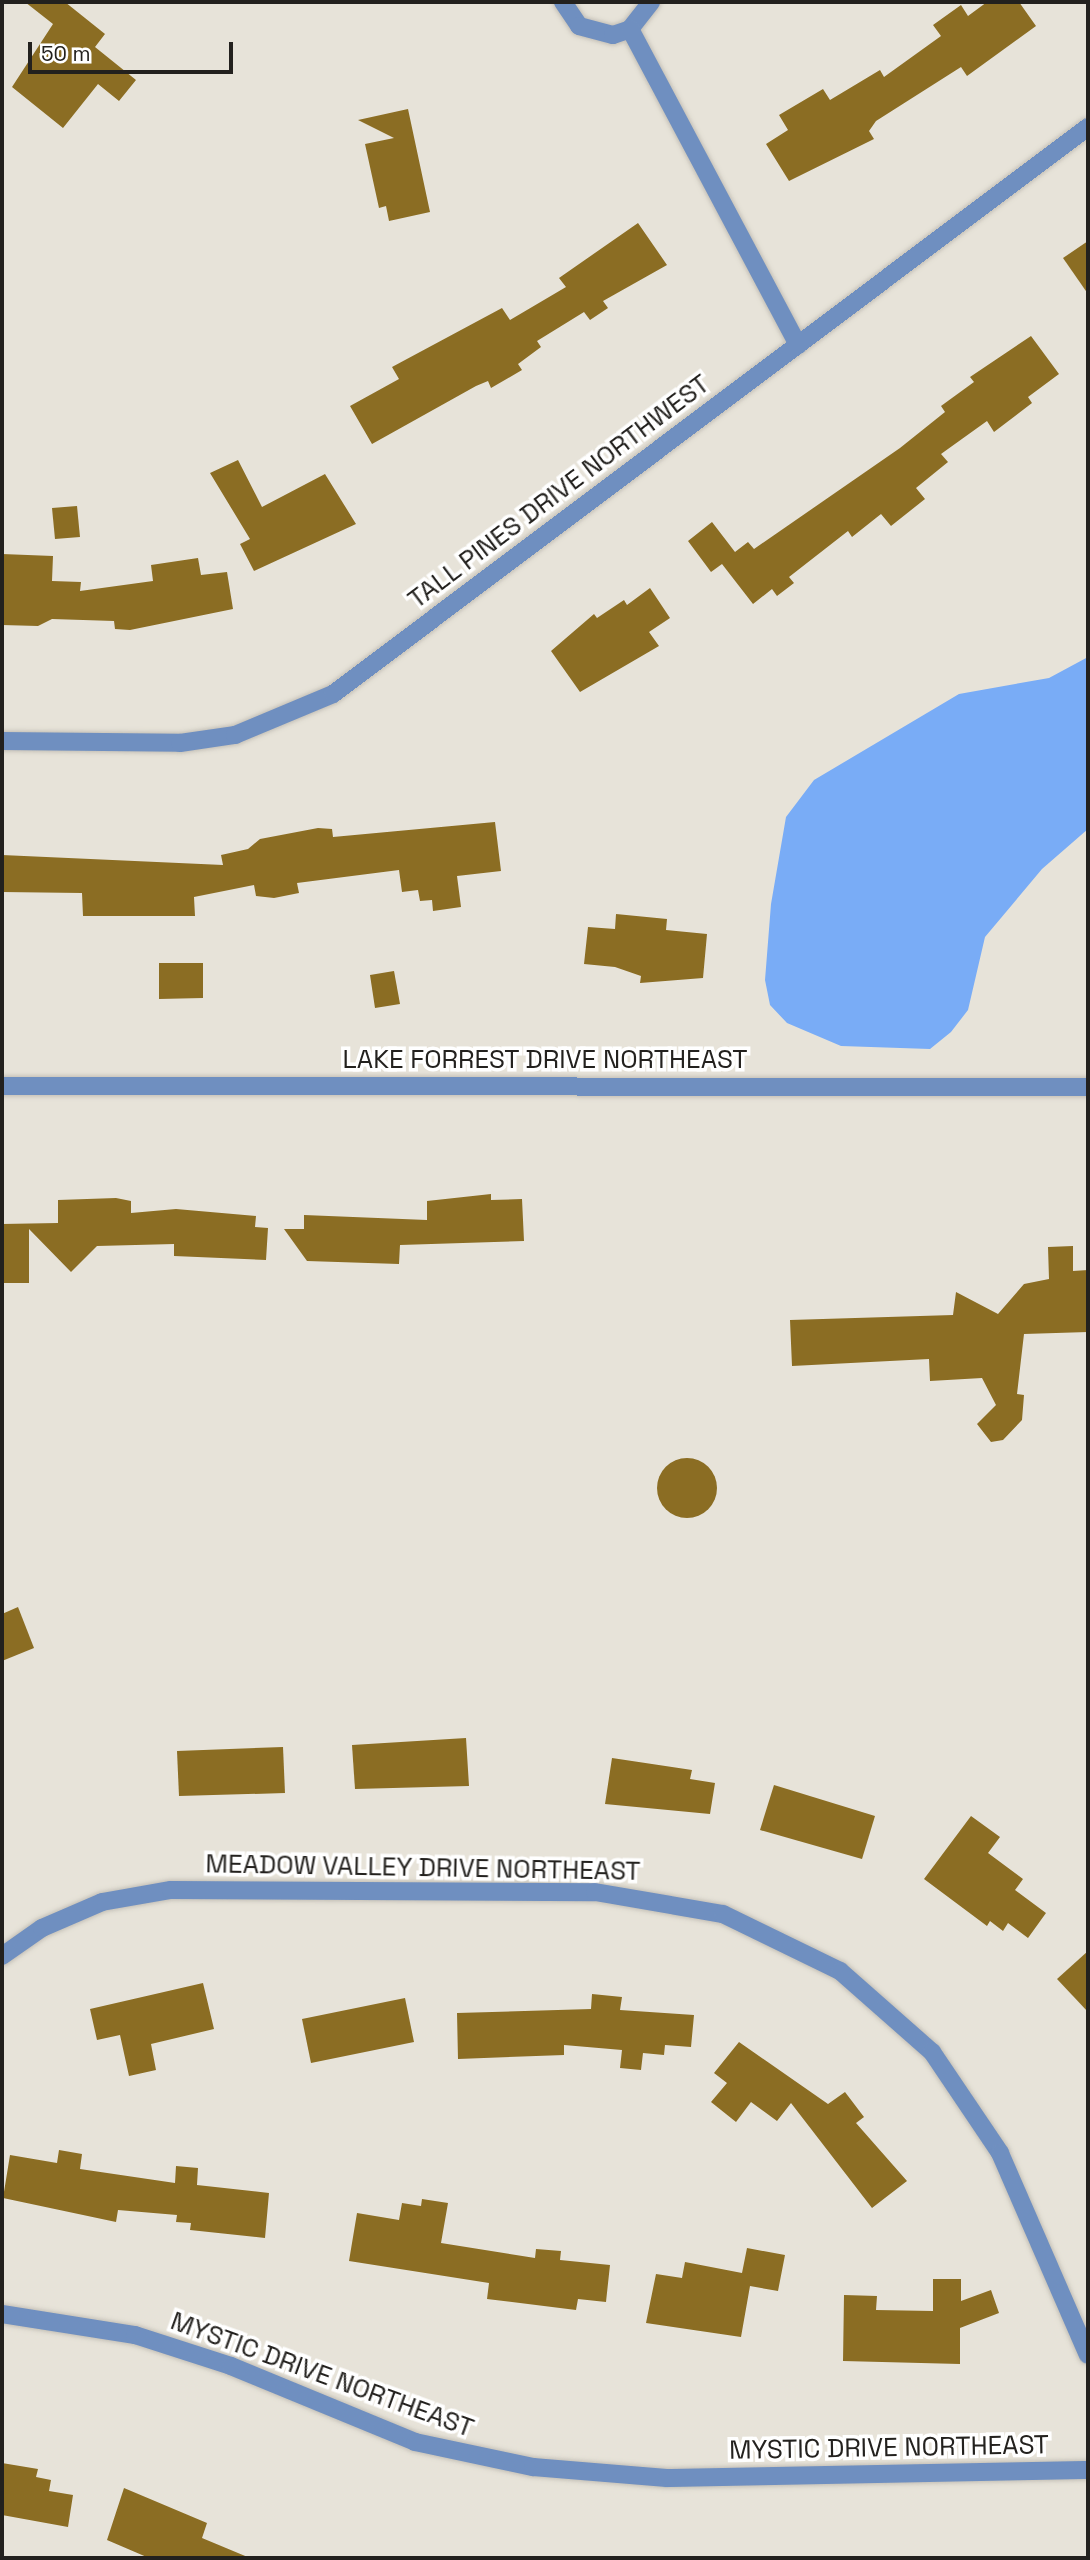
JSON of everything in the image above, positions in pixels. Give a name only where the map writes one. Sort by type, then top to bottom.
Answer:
[{"type":"street","points":[[563,2],[579,26],[599,35],[631,29],[650,2]]},
{"type":"street","points":[[631,29],[798,345]]},
{"type":"street","name":"TALL PINES DRIVE NORTHWEST","points":[[2,741],[180,743],[235,735],[293,716],[334,694],[1088,127]]},
{"type":"street","name":"LAKE FORREST DRIVE NORTHEAST","points":[[2,1086],[1088,1087]]},
{"type":"street","name":"MEADOW VALLEY DRIVE NORTHEAST","points":[[2,1956],[42,1928],[103,1902],[171,1890],[595,1892],[723,1914],[840,1971],[932,2052],[1000,2153],[1088,2356]]},
{"type":"street","name":"MYSTIC DRIVE NORTHEAST","points":[[2,2314],[135,2336],[231,2366],[415,2442],[533,2467],[667,2478],[1088,2470]]},
{"type":"water","points":[[1088,657],[1088,829],[1042,869],[985,937],[968,1010],[951,1032],[930,1049],[841,1046],[787,1023],[770,1005],[765,980],[771,904],[786,817],[814,780],[959,694],[1049,678]]},
{"type":"building","points":[[25,2],[65,2],[105,34],[95,47],[136,80],[119,101],[98,84],[63,128],[12,87],[53,24]]},
{"type":"building","points":[[987,2],[1019,2],[1036,26],[967,76],[961,67],[876,121],[869,131],[874,139],[789,181],[766,144],[788,130],[779,115],[823,89],[830,100],[880,70],[884,77],[941,36],[933,25],[961,5],[968,16]]},
{"type":"building","points":[[408,109],[430,212],[389,221],[386,206],[379,208],[365,144],[394,138],[358,120]]},
{"type":"building","points":[[638,223],[667,265],[603,301],[608,308],[590,320],[584,312],[537,341],[541,347],[518,364],[522,370],[491,388],[488,381],[476,386],[372,444],[350,406],[399,379],[392,367],[502,308],[510,320],[566,287],[559,278]]},
{"type":"building","points":[[1088,241],[1088,294],[1063,258]]},
{"type":"building","points":[[1031,336],[1059,374],[1028,397],[1032,403],[994,432],[987,421],[941,454],[948,462],[916,488],[925,499],[891,526],[881,514],[852,537],[848,531],[789,577],[794,583],[777,596],[772,589],[753,604],[722,564],[711,572],[688,541],[712,522],[735,552],[748,542],[754,549],[900,448],[945,412],[941,406],[974,382],[970,377]]},
{"type":"building","points":[[238,460],[262,507],[325,474],[356,524],[254,571],[240,544],[250,539],[210,473]]},
{"type":"building","points":[[77,506],[80,537],[55,539],[52,508]]},
{"type":"building","points":[[2,554],[53,556],[52,581],[81,582],[80,591],[153,581],[151,565],[198,558],[201,575],[227,572],[233,609],[130,630],[115,629],[114,621],[52,619],[38,626],[2,625]]},
{"type":"building","points":[[650,588],[670,618],[649,632],[659,646],[580,692],[551,651],[594,614],[597,618],[624,600],[627,605]]},
{"type":"building","points":[[495,822],[501,871],[457,876],[461,907],[433,911],[432,900],[420,901],[418,890],[402,892],[399,870],[297,883],[299,893],[274,898],[256,896],[254,885],[194,897],[195,916],[83,916],[82,893],[2,892],[2,855],[223,865],[221,855],[248,849],[260,839],[318,828],[332,829],[333,837]]},
{"type":"building","points":[[616,914],[667,919],[666,930],[707,934],[703,978],[640,983],[641,976],[615,967],[584,964],[588,927],[615,929]]},
{"type":"building","points":[[159,963],[203,963],[203,998],[159,999]]},
{"type":"building","points":[[394,971],[400,1004],[375,1008],[370,975]]},
{"type":"building","points":[[491,1194],[491,1200],[522,1199],[524,1241],[400,1245],[399,1264],[307,1261],[284,1229],[304,1229],[304,1215],[427,1220],[427,1201]]},
{"type":"building","points":[[116,1198],[131,1201],[131,1213],[176,1209],[256,1216],[255,1227],[268,1228],[266,1260],[174,1256],[174,1244],[97,1246],[71,1272],[29,1229],[29,1283],[2,1283],[2,1224],[58,1223],[58,1200]]},
{"type":"building","points":[[1073,1246],[1073,1271],[1088,1270],[1088,1332],[1024,1334],[1017,1394],[1024,1395],[1022,1420],[1003,1440],[991,1442],[977,1424],[996,1405],[982,1378],[930,1381],[929,1359],[792,1366],[790,1320],[953,1315],[956,1292],[998,1314],[1024,1284],[1049,1279],[1048,1247]]},
{"type":"building","points":[[687,1458],[708,1467],[717,1488],[708,1509],[687,1518],[666,1509],[657,1488],[666,1467]]},
{"type":"building","points":[[18,1607],[34,1648],[2,1661],[2,1614]]},
{"type":"building","points":[[466,1738],[469,1786],[355,1789],[352,1745]]},
{"type":"building","points":[[283,1747],[285,1793],[179,1796],[177,1751]]},
{"type":"building","points":[[612,1758],[692,1770],[690,1779],[715,1783],[710,1814],[605,1804]]},
{"type":"building","points":[[774,1785],[875,1816],[862,1859],[760,1830]]},
{"type":"building","points":[[971,1816],[1000,1837],[988,1853],[1023,1879],[1015,1890],[1046,1913],[1028,1938],[1008,1923],[1003,1931],[990,1921],[987,1926],[924,1879]]},
{"type":"building","points":[[1088,1951],[1088,2012],[1057,1979]]},
{"type":"building","points":[[203,1983],[214,2029],[151,2044],[156,2070],[129,2076],[120,2035],[97,2040],[90,2009]]},
{"type":"building","points":[[592,1994],[622,1997],[620,2010],[694,2015],[691,2047],[665,2045],[664,2055],[643,2053],[641,2070],[620,2068],[622,2050],[564,2045],[564,2055],[458,2059],[457,2013],[591,2009]]},
{"type":"building","points":[[405,1998],[414,2042],[311,2063],[302,2019]]},
{"type":"building","points":[[739,2042],[828,2104],[845,2092],[864,2117],[856,2123],[907,2181],[872,2208],[791,2103],[777,2121],[751,2102],[736,2122],[711,2102],[727,2083],[714,2073]]},
{"type":"building","points":[[59,2150],[82,2154],[80,2169],[175,2183],[176,2166],[198,2168],[197,2185],[269,2193],[265,2238],[190,2230],[191,2223],[176,2222],[177,2215],[118,2210],[116,2222],[3,2198],[10,2155],[57,2163]]},
{"type":"building","points":[[422,2199],[448,2203],[441,2243],[535,2258],[536,2249],[561,2251],[560,2260],[610,2265],[606,2302],[578,2299],[576,2310],[487,2299],[489,2283],[349,2261],[357,2213],[399,2220],[402,2203],[421,2206]]},
{"type":"building","points":[[747,2248],[785,2255],[778,2291],[750,2286],[741,2337],[646,2323],[656,2274],[682,2278],[685,2262],[742,2273]]},
{"type":"building","points":[[933,2279],[961,2279],[961,2301],[991,2290],[999,2313],[960,2328],[960,2364],[843,2361],[844,2295],[877,2296],[876,2310],[933,2311]]},
{"type":"building","points":[[2,2463],[38,2469],[36,2477],[51,2480],[49,2491],[73,2495],[68,2527],[2,2515]]},
{"type":"building","points":[[124,2488],[207,2523],[202,2538],[250,2558],[149,2558],[107,2540]]}]
